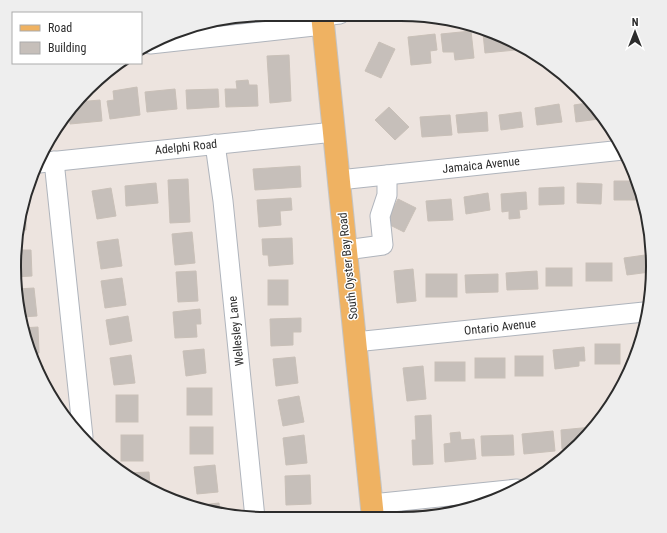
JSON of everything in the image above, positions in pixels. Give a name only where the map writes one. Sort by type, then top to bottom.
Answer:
[{"type":"main road","name":"South Oyster Bay Road","points":[[327,21],[334,132],[373,511]]},
{"type":"street","points":[[171,41],[301,21]]},
{"type":"street","name":"Adelphi Road","points":[[46,162],[334,132]]},
{"type":"street","name":"Wellesley Lane","points":[[215,144],[223,201],[254,511]]},
{"type":"street","name":"Jamaica Avenue","points":[[339,180],[617,151]]},
{"type":"street","points":[[46,162],[82,428]]},
{"type":"street","points":[[346,250],[383,245],[380,216],[387,195],[387,175]]},
{"type":"street","name":"Ontario Avenue","points":[[355,342],[641,312]]},
{"type":"street","points":[[373,511],[496,492]]},
{"type":"building","points":[[262,21],[262,23],[205,29],[234,23]]},
{"type":"building","points":[[471,31],[474,58],[455,60],[454,52],[443,52],[441,34]]},
{"type":"building","points":[[435,34],[437,50],[430,51],[431,63],[411,65],[408,37]]},
{"type":"building","points":[[483,36],[516,50],[485,53]]},
{"type":"building","points":[[379,42],[395,49],[381,78],[365,71]]},
{"type":"building","points":[[289,55],[291,101],[270,103],[267,56]]},
{"type":"building","points":[[248,80],[249,85],[257,85],[258,106],[226,107],[225,89],[237,89],[236,81]]},
{"type":"building","points":[[137,87],[140,115],[110,119],[107,101],[114,100],[113,91]]},
{"type":"building","points":[[175,89],[177,109],[147,112],[145,92]]},
{"type":"building","points":[[218,89],[219,107],[187,109],[186,90]]},
{"type":"building","points":[[100,100],[102,121],[70,124],[70,120],[85,101]]},
{"type":"building","points":[[559,104],[562,122],[537,125],[535,108]]},
{"type":"building","points":[[584,104],[597,119],[576,122],[574,105]]},
{"type":"building","points":[[389,107],[409,127],[395,140],[375,120]]},
{"type":"building","points":[[487,112],[488,131],[458,133],[456,115]]},
{"type":"building","points":[[521,112],[523,127],[501,130],[499,115]]},
{"type":"building","points":[[450,115],[452,135],[422,137],[420,117]]},
{"type":"building","points":[[300,166],[301,187],[255,190],[253,169]]},
{"type":"building","points":[[188,179],[190,222],[170,223],[168,180]]},
{"type":"building","points":[[614,181],[630,181],[637,200],[614,200]]},
{"type":"building","points":[[156,183],[158,203],[126,206],[125,186]]},
{"type":"building","points":[[577,183],[602,184],[601,204],[577,203]]},
{"type":"building","points":[[564,187],[564,204],[539,205],[539,188]]},
{"type":"building","points":[[111,188],[116,216],[97,219],[92,191]]},
{"type":"building","points":[[526,192],[527,209],[519,210],[520,218],[509,219],[509,211],[502,212],[501,194]]},
{"type":"building","points":[[488,193],[490,210],[466,214],[464,197]]},
{"type":"building","points":[[291,198],[292,210],[280,211],[281,225],[259,227],[257,200]]},
{"type":"building","points":[[398,199],[416,208],[404,232],[386,223]]},
{"type":"building","points":[[451,199],[453,220],[428,221],[426,201]]},
{"type":"building","points":[[26,219],[26,230],[24,230]]},
{"type":"building","points":[[192,232],[195,263],[175,265],[172,234]]},
{"type":"building","points":[[292,238],[293,264],[269,266],[268,255],[263,255],[262,239]]},
{"type":"building","points":[[118,239],[122,266],[101,269],[97,242]]},
{"type":"building","points":[[22,250],[31,250],[32,276],[22,277]]},
{"type":"building","points":[[645,255],[646,273],[627,275],[624,258]]},
{"type":"building","points":[[586,263],[612,263],[612,281],[586,281]]},
{"type":"building","points":[[546,268],[572,268],[572,286],[546,286]]},
{"type":"building","points":[[413,269],[416,301],[397,303],[394,271]]},
{"type":"building","points":[[196,271],[198,301],[178,302],[176,272]]},
{"type":"building","points":[[537,271],[538,289],[507,290],[506,273]]},
{"type":"building","points":[[426,274],[457,274],[457,297],[426,297]]},
{"type":"building","points":[[498,274],[498,292],[466,293],[465,275]]},
{"type":"building","points":[[122,278],[126,305],[105,308],[101,281]]},
{"type":"building","points":[[268,280],[288,280],[288,305],[268,305]]},
{"type":"building","points":[[34,288],[37,316],[26,317],[22,289]]},
{"type":"building","points":[[200,309],[201,324],[196,324],[197,337],[175,338],[173,312]]},
{"type":"building","points":[[128,316],[132,341],[110,345],[106,320]]},
{"type":"building","points":[[301,318],[301,332],[293,332],[293,345],[271,346],[270,319]]},
{"type":"building","points":[[38,327],[39,353],[37,353],[29,328]]},
{"type":"building","points":[[595,344],[620,344],[620,364],[595,364]]},
{"type":"building","points":[[584,347],[585,361],[579,361],[579,366],[555,369],[553,350]]},
{"type":"building","points":[[204,349],[206,373],[186,376],[183,351]]},
{"type":"building","points":[[131,355],[135,383],[114,385],[110,358]]},
{"type":"building","points":[[515,356],[543,356],[543,376],[515,376]]},
{"type":"building","points":[[295,357],[298,383],[276,386],[273,359]]},
{"type":"building","points":[[475,358],[505,358],[505,378],[475,378]]},
{"type":"building","points":[[435,362],[465,362],[465,381],[435,381]]},
{"type":"building","points":[[423,366],[426,399],[407,401],[403,368]]},
{"type":"building","points":[[187,388],[212,388],[212,415],[187,415]]},
{"type":"building","points":[[116,395],[138,395],[138,422],[116,422]]},
{"type":"building","points":[[299,396],[304,422],[283,426],[278,400]]},
{"type":"building","points":[[431,415],[433,464],[413,465],[412,440],[416,440],[415,416]]},
{"type":"building","points":[[190,427],[213,427],[213,454],[190,454]]},
{"type":"building","points":[[585,428],[564,449],[562,449],[561,430]]},
{"type":"building","points":[[553,431],[555,451],[524,454],[522,434]]},
{"type":"building","points":[[460,432],[461,440],[474,439],[476,459],[445,462],[444,444],[451,443],[450,433]]},
{"type":"building","points":[[121,435],[143,435],[143,461],[121,461]]},
{"type":"building","points":[[304,435],[307,463],[286,465],[283,438]]},
{"type":"building","points":[[513,435],[514,455],[482,456],[481,436]]},
{"type":"building","points":[[215,465],[218,492],[197,494],[194,467]]},
{"type":"building","points":[[149,472],[150,482],[144,479],[133,473]]},
{"type":"building","points":[[310,475],[311,504],[286,505],[285,476]]},
{"type":"building","points":[[219,503],[219,507],[219,507],[206,504]]}]
